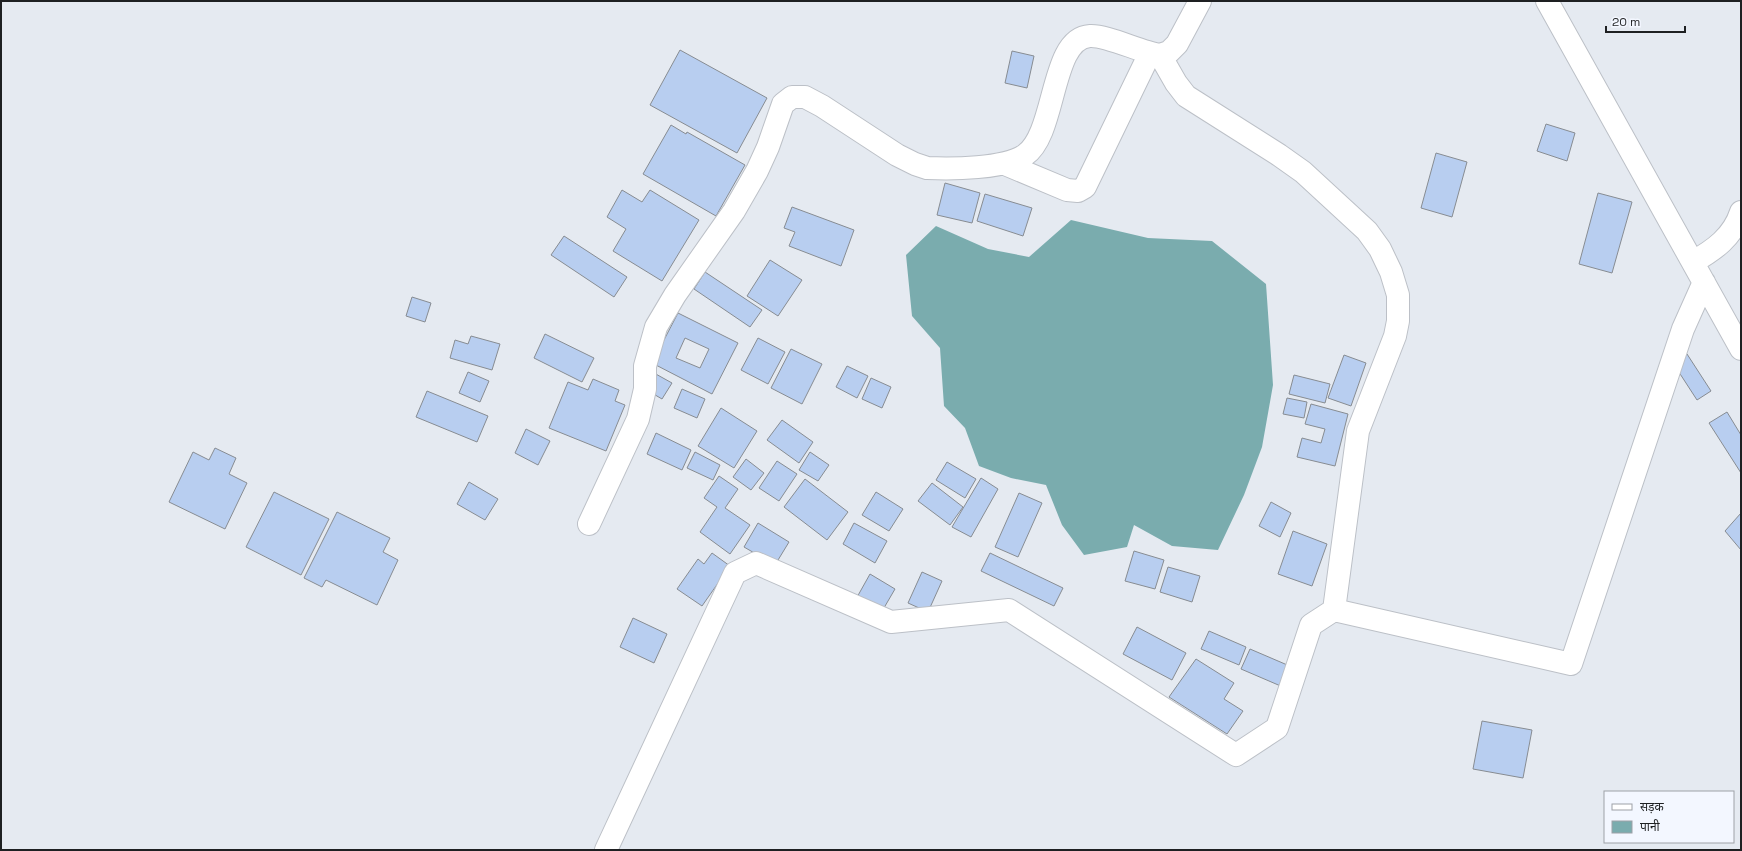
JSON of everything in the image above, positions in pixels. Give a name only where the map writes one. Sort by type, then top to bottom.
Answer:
[{"type":"street","points":[[589,524],[638,419],[645,388],[645,366],[656,327],[675,295],[734,211],[757,172],[768,148],[784,104],[792,97],[805,97],[822,106],[897,155],[927,168],[1005,164],[1024,156],[1035,146],[1044,128],[1060,68],[1068,50],[1078,39],[1090,36],[1104,38],[1155,54],[1169,52],[1177,44],[1200,1]]},
{"type":"street","points":[[1547,1],[1698,259],[1704,282],[1741,349]]},
{"type":"street","points":[[1005,164],[1067,190],[1078,191],[1085,187],[1155,54]]},
{"type":"street","points":[[1155,54],[1186,96],[1303,172],[1367,231],[1380,249],[1391,272],[1398,295],[1398,321],[1395,336],[1358,431],[1334,610]]},
{"type":"street","points":[[1698,259],[1725,240],[1733,230],[1741,212]]},
{"type":"street","points":[[606,850],[735,572],[756,563],[891,622],[1009,610],[1236,755],[1277,728],[1311,625],[1334,610],[1571,664],[1683,328],[1704,282]]},
{"type":"water","points":[[1071,220],[1148,238],[1212,241],[1266,284],[1273,385],[1262,447],[1244,495],[1218,550],[1172,546],[1134,525],[1127,547],[1084,555],[1062,525],[1046,485],[1011,478],[979,466],[965,428],[944,406],[940,348],[912,316],[906,255],[936,226],[988,249],[1029,257]]},
{"type":"building","points":[[680,50],[767,98],[737,153],[650,105]]},
{"type":"building","points":[[1012,51],[1034,56],[1027,88],[1005,83]]},
{"type":"building","points":[[1546,124],[1575,133],[1567,161],[1537,151]]},
{"type":"building","points":[[671,125],[686,134],[687,132],[745,165],[716,216],[643,174]]},
{"type":"building","points":[[1436,153],[1467,162],[1452,217],[1421,208]]},
{"type":"building","points":[[945,183],[980,193],[972,223],[937,215]]},
{"type":"building","points":[[622,190],[642,202],[650,190],[699,220],[662,281],[613,251],[626,229],[607,217]]},
{"type":"building","points":[[1598,193],[1632,202],[1612,273],[1579,264]]},
{"type":"building","points":[[985,194],[1032,208],[1023,236],[977,221]]},
{"type":"building","points":[[792,207],[854,230],[841,266],[789,246],[795,232],[784,228]]},
{"type":"building","points":[[564,236],[627,277],[614,297],[551,255]]},
{"type":"building","points":[[770,260],[802,280],[778,316],[747,296]]},
{"type":"building","points":[[705,272],[762,310],[750,327],[694,289]]},
{"type":"building","points":[[412,297],[431,303],[425,322],[406,316]]},
{"type":"building","points":[[678,313],[738,343],[712,394],[652,363]],"holes":[[[685,338],[709,349],[700,368],[676,358]]]},
{"type":"building","points":[[545,334],[594,358],[582,382],[534,358]]},
{"type":"building","points":[[471,336],[500,344],[492,370],[450,358],[455,340],[468,344]]},
{"type":"building","points":[[758,338],[785,352],[768,384],[741,370]]},
{"type":"building","points":[[791,349],[822,364],[802,404],[771,388]]},
{"type":"building","points":[[1687,354],[1711,391],[1697,400],[1673,363]]},
{"type":"building","points":[[1344,355],[1366,363],[1351,406],[1328,398]]},
{"type":"building","points":[[847,366],[868,376],[857,398],[836,387]]},
{"type":"building","points":[[468,372],[489,381],[480,402],[459,393]]},
{"type":"building","points":[[654,373],[672,383],[662,399],[645,389]]},
{"type":"building","points":[[1294,375],[1330,384],[1325,403],[1289,394]]},
{"type":"building","points":[[871,378],[891,387],[882,408],[862,399]]},
{"type":"building","points":[[593,379],[619,390],[615,401],[625,405],[606,451],[549,428],[568,382],[588,390]]},
{"type":"building","points":[[682,389],[705,399],[697,418],[674,408]]},
{"type":"building","points":[[427,391],[488,416],[477,442],[416,417]]},
{"type":"building","points":[[1287,398],[1307,402],[1304,418],[1283,414]]},
{"type":"building","points":[[1311,404],[1348,414],[1335,466],[1297,457],[1302,438],[1321,443],[1325,429],[1305,424]]},
{"type":"building","points":[[721,408],[757,431],[734,468],[698,446]]},
{"type":"building","points":[[1727,412],[1741,435],[1741,473],[1709,423]]},
{"type":"building","points":[[782,420],[813,442],[799,463],[767,440]]},
{"type":"building","points":[[526,429],[550,441],[538,465],[515,453]]},
{"type":"building","points":[[656,433],[691,450],[682,470],[647,454]]},
{"type":"building","points":[[215,448],[236,458],[229,474],[247,483],[225,529],[169,502],[193,452],[209,460]]},
{"type":"building","points":[[695,452],[720,465],[713,480],[687,468]]},
{"type":"building","points":[[810,452],[829,465],[818,481],[799,470]]},
{"type":"building","points":[[746,459],[764,473],[751,490],[733,477]]},
{"type":"building","points":[[777,461],[797,474],[779,501],[759,488]]},
{"type":"building","points":[[947,462],[976,479],[965,498],[936,480]]},
{"type":"building","points":[[719,476],[738,489],[725,508],[750,525],[730,554],[700,532],[717,507],[704,498]]},
{"type":"building","points":[[981,478],[998,489],[971,537],[952,527]]},
{"type":"building","points":[[805,479],[848,512],[827,540],[784,507]]},
{"type":"building","points":[[469,482],[498,499],[485,520],[457,504]]},
{"type":"building","points":[[932,483],[963,507],[950,525],[918,501]]},
{"type":"building","points":[[274,492],[329,519],[301,575],[246,547]]},
{"type":"building","points":[[876,492],[903,509],[889,531],[862,515]]},
{"type":"building","points":[[1019,493],[1042,503],[1018,557],[995,547]]},
{"type":"building","points":[[1271,502],[1291,513],[1280,537],[1259,526]]},
{"type":"building","points":[[337,512],[390,538],[383,552],[398,560],[377,605],[326,580],[322,587],[304,578]]},
{"type":"building","points":[[1741,513],[1741,550],[1725,531]]},
{"type":"building","points":[[758,523],[789,542],[775,565],[744,547]]},
{"type":"building","points":[[854,523],[887,541],[875,563],[843,544]]},
{"type":"building","points":[[1293,531],[1327,544],[1312,586],[1278,574]]},
{"type":"building","points":[[1134,551],[1164,560],[1155,589],[1125,581]]},
{"type":"building","points":[[712,553],[730,566],[702,606],[677,589],[698,559],[704,564]]},
{"type":"building","points":[[990,553],[1063,588],[1054,606],[981,571]]},
{"type":"building","points":[[1168,567],[1200,576],[1192,602],[1160,592]]},
{"type":"building","points":[[922,572],[942,581],[928,612],[908,603]]},
{"type":"building","points":[[870,574],[895,589],[881,613],[856,599]]},
{"type":"building","points":[[633,618],[667,634],[654,663],[620,647]]},
{"type":"building","points":[[1137,627],[1186,653],[1172,680],[1123,654]]},
{"type":"building","points":[[1209,631],[1246,647],[1239,665],[1201,649]]},
{"type":"building","points":[[1250,649],[1292,667],[1283,687],[1241,669]]},
{"type":"building","points":[[1196,659],[1234,683],[1224,699],[1243,711],[1227,734],[1169,697]]},
{"type":"building","points":[[1482,721],[1532,730],[1523,778],[1473,769]]}]
